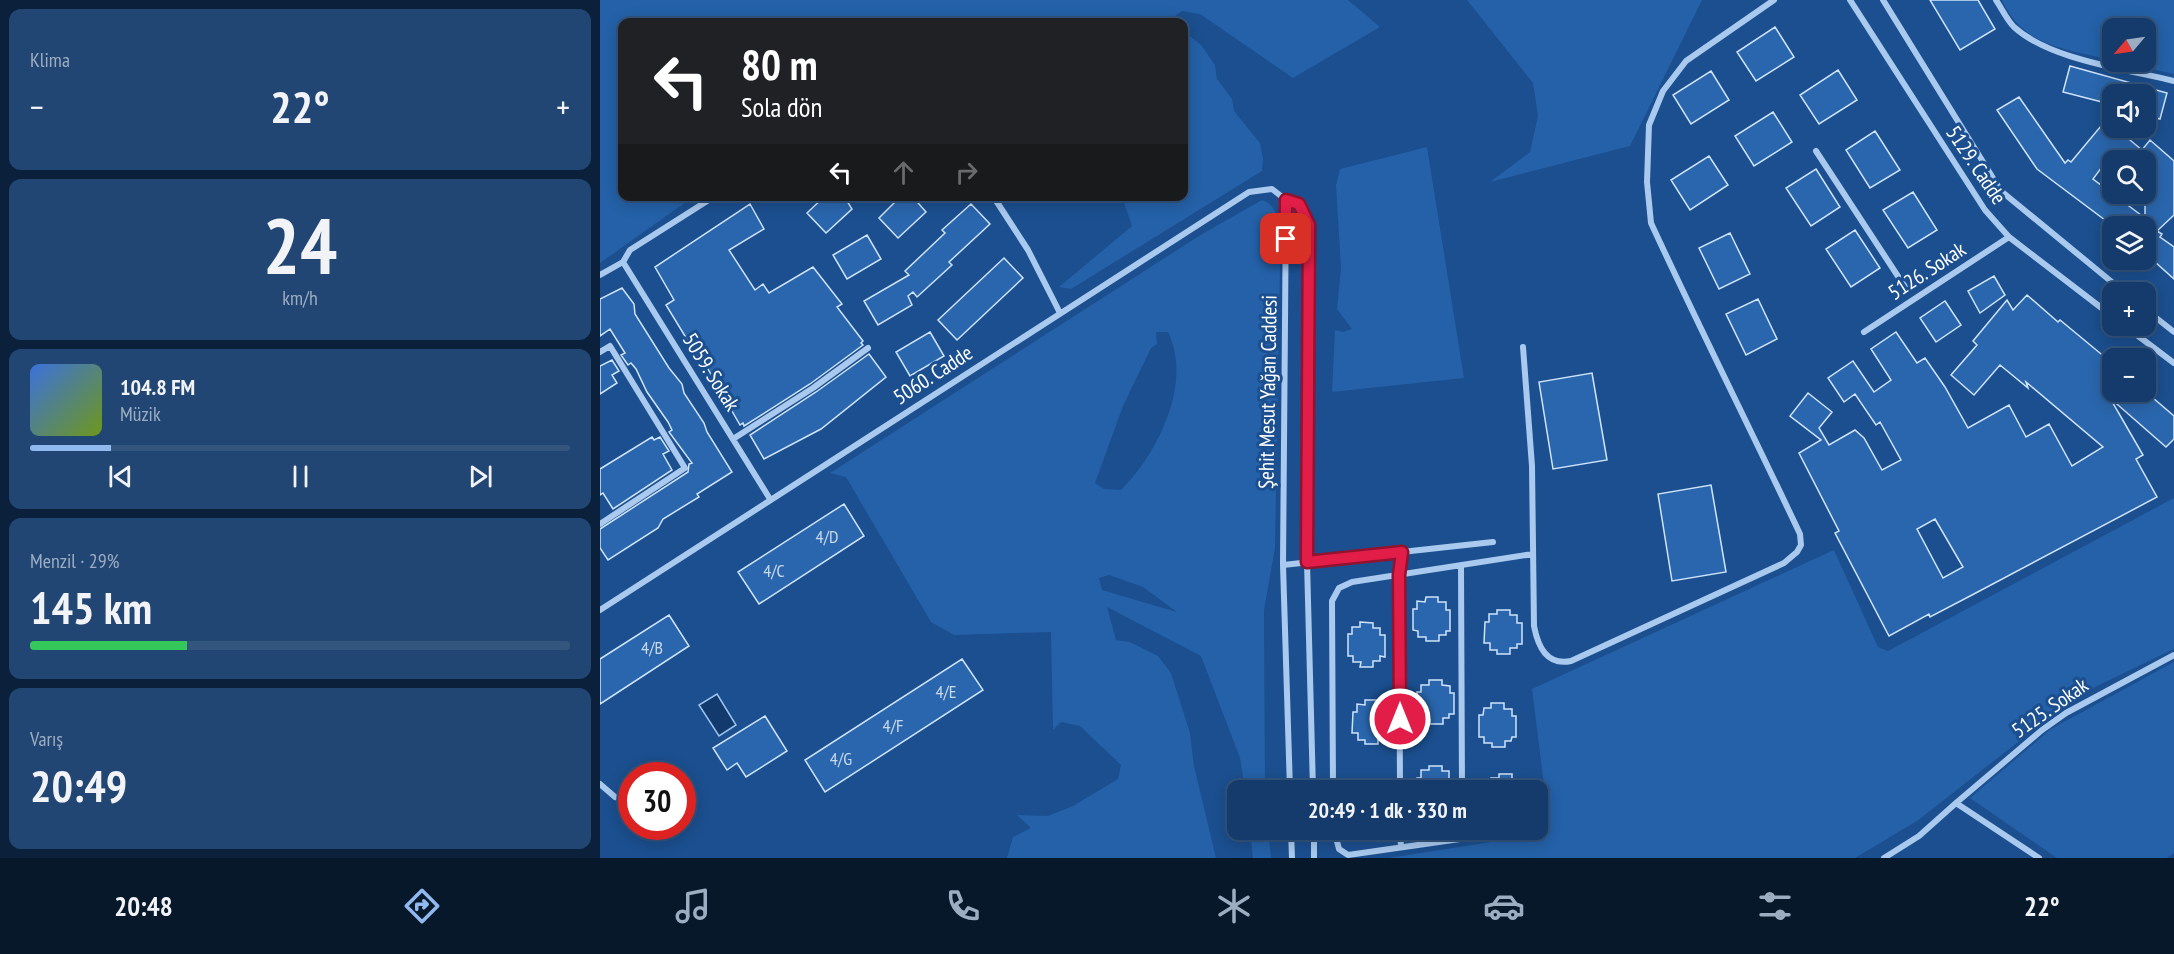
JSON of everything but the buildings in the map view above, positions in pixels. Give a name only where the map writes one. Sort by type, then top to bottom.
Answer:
[{"type":"street","points":[[1523,347],[1532,466],[1536,636],[1547,656],[1563,663],[1784,563],[1797,552],[1801,545],[1800,534],[1752,431],[1704,339],[1652,223],[1648,207],[1649,124],[1668,82],[1686,61],[1774,0]]},
{"type":"street","name":"5129. Cadde","points":[[1850,0],[1985,210],[2009,237],[2102,308]]},
{"type":"street","name":"5129. Cadde","points":[[1883,0],[2001,191],[2112,282]]},
{"type":"street","points":[[1996,0],[2012,25],[2035,43],[2084,59],[2174,81]]},
{"type":"street","points":[[1816,151],[1905,287]]},
{"type":"street","name":"5060. Cadde","points":[[600,610],[1249,192],[1272,189],[1286,200]]},
{"type":"street","name":"Şehit Mesut Yağan Caddesi","points":[[1290,780],[1283,565],[1286,200],[1299,204],[1309,225],[1307,562],[1313,780]]},
{"type":"street","points":[[600,275],[623,262],[630,250],[707,201]]},
{"type":"street","points":[[996,201],[1028,250],[1060,313]]},
{"type":"street","name":"5126. Sokak","points":[[1864,332],[2009,237]]},
{"type":"street","name":"5059. Sokak","points":[[623,262],[770,499]]},
{"type":"street","points":[[2156,318],[2174,332]]},
{"type":"street","points":[[2138,336],[2174,363]]},
{"type":"street","points":[[600,352],[610,346],[685,468],[600,524]]},
{"type":"street","points":[[733,438],[813,388],[868,348]]},
{"type":"street","points":[[1283,565],[1494,542]]},
{"type":"street","points":[[1400,780],[1399,575],[1402,552]]},
{"type":"street","points":[[1333,780],[1333,596],[1348,582],[1461,567],[1533,554]]},
{"type":"street","points":[[1461,567],[1462,780]]},
{"type":"street","name":"5125. Sokak","points":[[1884,858],[1919,836],[2042,730],[2066,713],[2174,655]]},
{"type":"street","points":[[600,784],[618,798]]},
{"type":"street","points":[[1956,803],[2039,858]]},
{"type":"street","points":[[1291,840],[1292,858]]},
{"type":"street","points":[[1314,840],[1314,858]]},
{"type":"street","points":[[1337,840],[1340,849],[1348,855],[1448,840]]},
{"type":"street","points":[[1401,840],[1401,847]]},
{"type":"shaded area","points":[[600,0],[1348,0],[1380,27],[1293,78],[1200,14],[1182,11],[1172,18],[618,18],[618,201],[687,201],[600,263]]},
{"type":"shaded area","points":[[1467,0],[1702,0],[1630,146],[1490,182],[1530,152],[1538,116],[1533,83]]},
{"type":"shaded area","points":[[2002,0],[2174,0],[2174,74],[2156,70],[2156,18],[2102,18],[2102,58],[2048,44],[2022,28],[2011,16]]},
{"type":"shaded area","points":[[1188,34],[1201,45],[1215,65],[1217,79],[1232,99],[1234,111],[1260,143],[1263,159],[1262,171],[1071,289],[1059,287],[1132,226],[1123,201],[1188,201],[1190,152],[1188,149]]},
{"type":"shaded area","points":[[1427,147],[1464,378],[1332,392],[1335,330],[1343,332],[1352,329],[1337,309],[1341,268],[1336,185],[1340,169]]},
{"type":"shaded area","points":[[1262,200],[1269,204],[1275,210],[1278,218],[1280,245],[1275,548],[1264,610],[1265,780],[1243,780],[1240,758],[1201,656],[1107,607],[1116,640],[1130,642],[1158,656],[1171,673],[1190,733],[1194,766],[1216,858],[1007,858],[1013,837],[1031,828],[1017,815],[1048,816],[1073,806],[1118,779],[1121,765],[1080,726],[1061,722],[1053,730],[1051,632],[954,635],[931,622],[846,477],[830,473],[1202,234]],"holes":[[[1156,332],[1168,332],[1175,352],[1176,373],[1174,395],[1168,416],[1159,437],[1135,475],[1121,490],[1104,489],[1095,483],[1123,406],[1151,348],[1157,344]],[[1109,575],[1143,587],[1177,612],[1102,590],[1099,578]]]},
{"type":"shaded area","points":[[2174,498],[2174,649],[2097,686],[2055,713],[1917,821],[1855,858],[1389,858],[1504,840],[1548,840],[1548,780],[1543,780],[1532,689],[1834,550],[1878,647],[1888,651]]},
{"type":"shaded area","points":[[2174,662],[2174,853],[2167,858],[2057,858],[1970,798],[2051,729]]},
{"type":"shaded area","points":[[717,694],[736,725],[719,736],[699,705]]},
{"type":"shaded area","points":[[1251,840],[1269,840],[1271,858],[1253,858]]},
{"type":"route","points":[[1286,239],[1286,200],[1299,204],[1309,225],[1307,562],[1402,552],[1399,575],[1400,719]]}]
